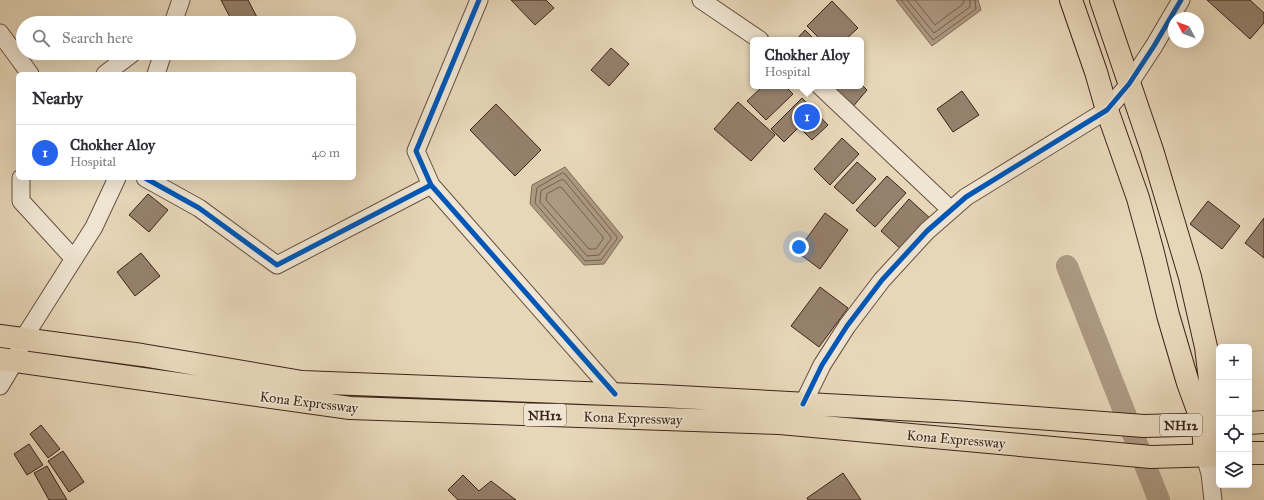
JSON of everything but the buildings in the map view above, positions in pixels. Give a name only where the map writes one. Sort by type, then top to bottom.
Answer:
[{"type":"main road","points":[[1071,0],[1138,198],[1168,315],[1188,383],[1212,424]]},
{"type":"main road","points":[[1101,0],[1152,150],[1190,277],[1206,346],[1214,458]]},
{"type":"main road","name":"Kona Expressway","points":[[0,336],[142,355],[302,382],[661,396],[948,412],[1144,426],[1212,424]]},
{"type":"main road","name":"Kona Expressway","points":[[8,360],[350,408],[780,423],[1151,457],[1214,458]]},
{"type":"main road","points":[[1252,423],[1264,422]]},
{"type":"main road","points":[[1252,453],[1264,453]]},
{"type":"street","points":[[175,16],[181,0]]},
{"type":"street","points":[[479,0],[416,151],[431,185],[615,394]]},
{"type":"street","points":[[701,0],[756,37]]},
{"type":"street","points":[[803,404],[822,365],[847,326],[882,280],[927,231],[966,197],[1107,110],[1130,84],[1181,0]]},
{"type":"street","points":[[0,34],[16,55]]},
{"type":"street","points":[[20,60],[28,72]]},
{"type":"street","points":[[108,72],[124,60]]},
{"type":"street","points":[[157,72],[161,60]]},
{"type":"street","points":[[823,89],[951,210]]},
{"type":"street","points":[[22,180],[21,201],[74,259]]},
{"type":"street","points":[[0,386],[8,360],[94,227],[116,180]]},
{"type":"street","points":[[149,180],[199,208],[277,265],[431,185]]},
{"type":"street","points":[[1213,500],[1214,458]]},
{"type":"water","points":[[896,0],[978,0],[981,10],[932,46]]},
{"type":"water","points":[[565,167],[623,237],[604,264],[584,265],[530,204],[532,185]]},
{"type":"waterway","points":[[1067,266],[1159,500]]},
{"type":"cycle path","points":[[479,0],[416,151],[431,185],[615,394]]},
{"type":"cycle path","points":[[803,404],[822,365],[847,326],[882,280],[927,231],[966,197],[1107,110],[1129,84],[1154,46],[1181,0]]},
{"type":"cycle path","points":[[149,180],[199,208],[277,265],[431,185]]},
{"type":"place","name":"Chokher Aloy","points":[[807,117]]}]
